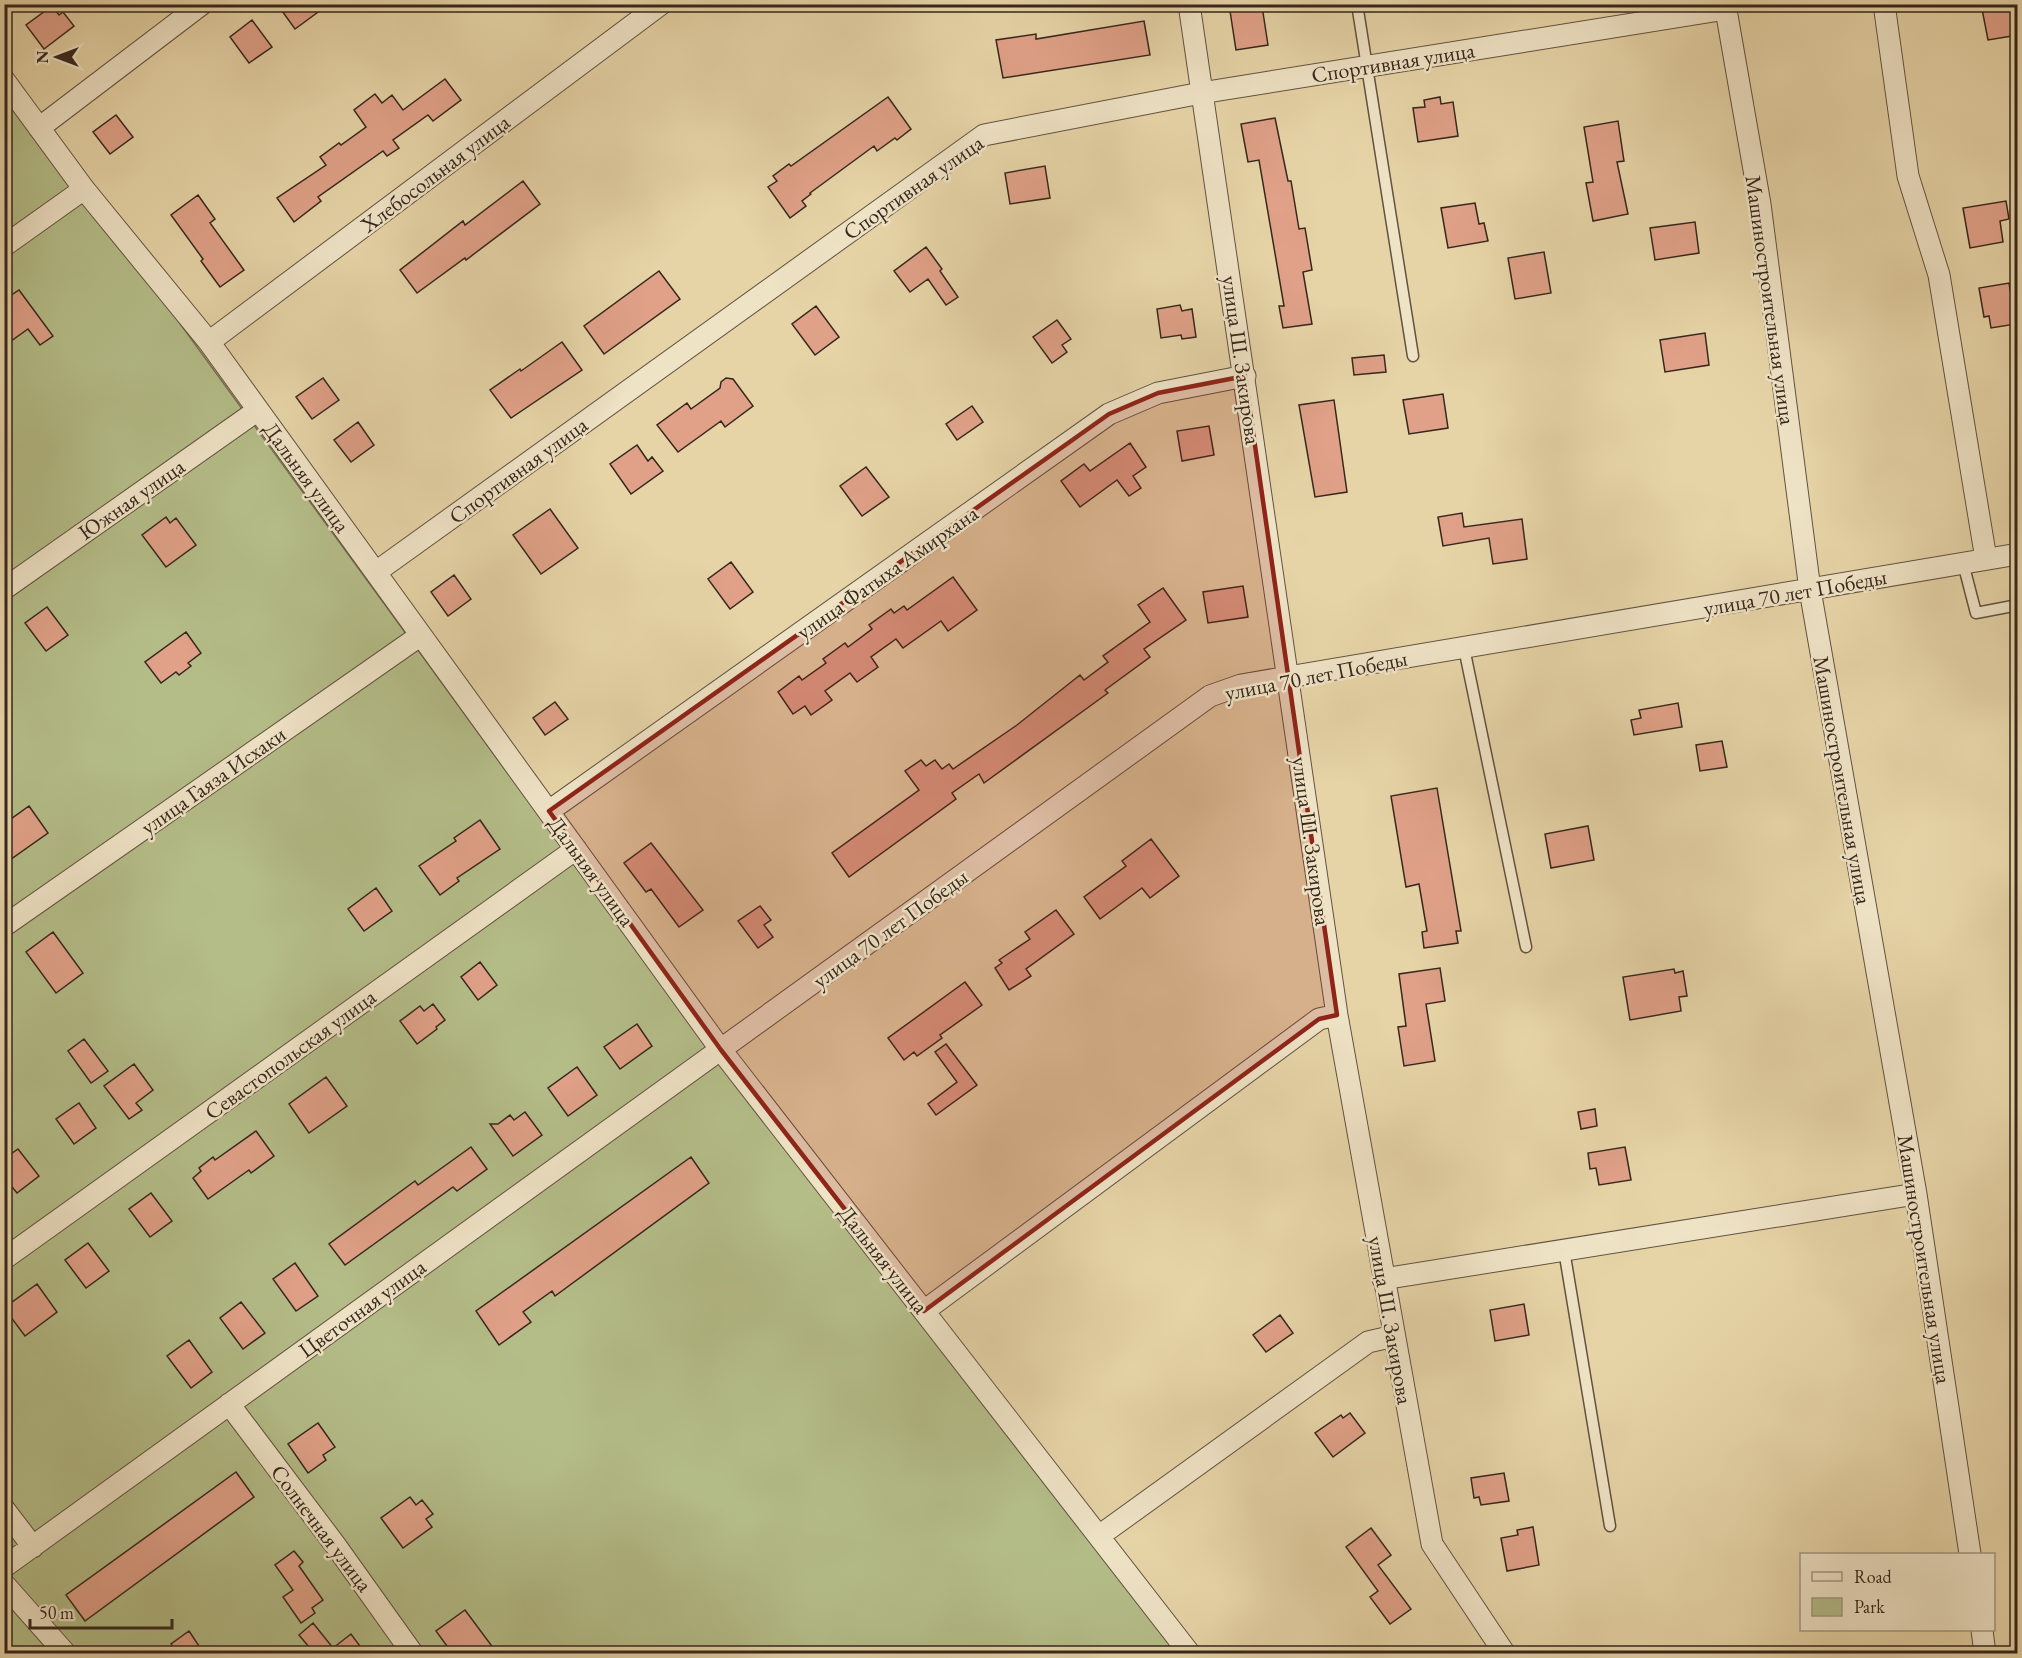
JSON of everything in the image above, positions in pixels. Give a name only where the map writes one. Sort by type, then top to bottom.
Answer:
[{"type":"street","points":[[39,128],[202,4]]},
{"type":"street","name":"Хлебосольная улица","points":[[209,342],[661,4]]},
{"type":"street","name":"улица Ш. Закирова","points":[[1189,4],[1337,1015],[1432,1544],[1505,1653]]},
{"type":"street","points":[[1884,4],[1908,176],[1938,275],[1986,559]]},
{"type":"street","name":"Спортивная улица","points":[[376,572],[984,135],[1202,93],[1367,66],[1676,10],[1726,7]]},
{"type":"street","name":"Машиностроительная улица","points":[[1726,7],[1760,204],[1810,590],[1916,1194],[1970,1553]]},
{"type":"street","name":"Дальняя улица","points":[[4,80],[84,189],[209,342],[721,1050],[1190,1653]]},
{"type":"street","points":[[4,246],[84,189]]},
{"type":"street","name":"улица Фатыха Амирхана","points":[[549,811],[1108,414],[1158,393],[1245,376]]},
{"type":"street","name":"Южная улица","points":[[4,589],[258,410]]},
{"type":"street","name":"улица 70 лет Победы","points":[[721,1050],[1210,696],[1241,685],[2018,554]]},
{"type":"street","name":"улица Гаяза Исхаки","points":[[4,926],[421,635]]},
{"type":"street","name":"Севастопольская улица","points":[[4,1259],[576,849]]},
{"type":"street","points":[[924,1311],[1319,1019],[1337,1015]]},
{"type":"street","name":"Цветочная улица","points":[[4,1568],[721,1050]]},
{"type":"street","points":[[1383,1279],[1916,1194]]},
{"type":"street","points":[[1099,1536],[1368,1342],[1394,1336]]},
{"type":"street","name":"Солнечная улица","points":[[229,1404],[413,1653]]},
{"type":"street","points":[[4,1509],[33,1547]]},
{"type":"street","points":[[4,1584],[66,1653]]},
{"type":"street","points":[[1982,1631],[1985,1653]]},
{"type":"lane","points":[[1357,4],[1413,356]]},
{"type":"lane","points":[[1963,563],[1976,613],[2018,606]]},
{"type":"lane","points":[[1464,648],[1526,947]]},
{"type":"lane","points":[[1564,1250],[1610,1527]]},
{"type":"highlighted area","points":[[1245,376],[1337,1015],[1319,1019],[924,1311],[721,1050],[549,811],[1109,414],[1158,393]]},
{"type":"green space","points":[[4,82],[592,889],[1190,1653],[5,1653]]},
{"type":"building","points":[[277,4],[329,4],[295,29]]},
{"type":"building","points":[[2016,4],[2018,35],[1988,40],[1982,9]]},
{"type":"building","points":[[52,6],[59,15],[63,12],[74,26],[44,49],[26,25]]},
{"type":"building","points":[[1262,6],[1268,45],[1236,50],[1230,11]]},
{"type":"building","points":[[252,20],[272,47],[249,63],[230,37]]},
{"type":"building","points":[[1144,21],[1150,55],[1003,78],[996,40],[1036,34],[1036,39]]},
{"type":"building","points":[[445,79],[461,100],[433,121],[428,115],[393,140],[399,148],[387,156],[383,151],[318,197],[321,201],[294,222],[277,198],[326,165],[320,157],[366,127],[354,110],[375,94],[382,103],[392,95],[403,110]]},
{"type":"building","points":[[888,97],[911,129],[877,151],[874,146],[810,193],[802,201],[806,206],[790,218],[768,187],[777,181],[773,176],[789,164],[791,166]]},
{"type":"building","points":[[1440,97],[1441,104],[1453,102],[1458,136],[1418,142],[1413,108],[1425,107],[1424,100]]},
{"type":"building","points":[[116,115],[133,137],[110,154],[93,132]]},
{"type":"building","points":[[1275,118],[1288,181],[1291,181],[1299,229],[1305,228],[1312,270],[1303,272],[1312,324],[1283,328],[1279,306],[1284,306],[1259,160],[1248,162],[1241,124]]},
{"type":"building","points":[[1618,121],[1624,161],[1617,162],[1628,214],[1593,221],[1586,183],[1593,182],[1584,127]]},
{"type":"building","points":[[1045,166],[1050,198],[1010,204],[1005,173]]},
{"type":"building","points":[[523,181],[540,204],[466,260],[465,258],[417,293],[400,270],[463,221],[465,225]]},
{"type":"building","points":[[198,195],[215,219],[210,223],[244,270],[220,287],[171,215]]},
{"type":"building","points":[[2006,201],[2009,219],[2000,221],[2003,242],[1970,248],[1963,208]]},
{"type":"building","points":[[1475,203],[1479,224],[1484,223],[1488,241],[1448,248],[1441,208]]},
{"type":"building","points":[[1695,222],[1699,253],[1655,260],[1650,228]]},
{"type":"building","points":[[926,247],[958,297],[946,305],[928,279],[910,292],[894,271]]},
{"type":"building","points":[[1544,252],[1551,293],[1515,299],[1508,258]]},
{"type":"building","points":[[659,271],[680,299],[604,354],[584,326]]},
{"type":"building","points":[[2009,283],[2016,324],[1991,328],[1989,316],[1984,317],[1979,288]]},
{"type":"building","points":[[19,290],[53,336],[40,345],[28,329],[4,346],[4,300]]},
{"type":"building","points":[[1180,305],[1182,311],[1192,309],[1196,337],[1182,339],[1181,335],[1161,338],[1157,309]]},
{"type":"building","points":[[816,306],[839,337],[815,355],[792,324]]},
{"type":"building","points":[[1057,320],[1071,339],[1062,345],[1067,352],[1052,363],[1033,337]]},
{"type":"building","points":[[1705,333],[1709,365],[1665,372],[1660,340]]},
{"type":"building","points":[[562,342],[582,370],[511,418],[490,390]]},
{"type":"building","points":[[1384,355],[1386,372],[1354,375],[1352,358]]},
{"type":"building","points":[[323,378],[339,400],[312,419],[296,397]]},
{"type":"building","points":[[726,378],[733,379],[753,406],[725,427],[721,421],[678,452],[657,425],[687,403],[691,409],[720,388],[721,382]]},
{"type":"building","points":[[1443,394],[1448,428],[1409,434],[1403,400]]},
{"type":"building","points":[[1334,400],[1347,492],[1315,497],[1299,405]]},
{"type":"building","points":[[972,406],[983,422],[957,440],[946,424]]},
{"type":"building","points":[[358,422],[374,445],[351,462],[334,440]]},
{"type":"building","points":[[1209,426],[1214,455],[1182,461],[1177,431]]},
{"type":"building","points":[[1130,443],[1146,467],[1133,476],[1141,488],[1129,496],[1117,480],[1080,507],[1061,481],[1084,464],[1090,471]]},
{"type":"building","points":[[637,445],[648,461],[652,457],[663,471],[631,494],[610,464]]},
{"type":"building","points":[[866,467],[889,497],[862,516],[840,486]]},
{"type":"building","points":[[550,509],[578,548],[541,574],[513,535]]},
{"type":"building","points":[[1462,513],[1464,527],[1522,519],[1527,559],[1493,564],[1489,538],[1443,546],[1438,517]]},
{"type":"building","points":[[166,517],[170,523],[176,518],[196,545],[166,567],[142,535]]},
{"type":"building","points":[[731,562],[753,592],[730,609],[708,579]]},
{"type":"building","points":[[454,575],[471,599],[448,616],[431,592]]},
{"type":"building","points":[[953,577],[977,610],[948,631],[941,621],[903,648],[896,639],[871,657],[878,667],[857,682],[850,673],[825,691],[832,700],[811,715],[805,706],[793,714],[778,692],[799,676],[802,680],[826,663],[823,659],[845,643],[848,647],[872,629],[869,625],[891,609],[894,613],[904,606],[907,610]]},
{"type":"building","points":[[1243,586],[1248,617],[1208,623],[1203,592]]},
{"type":"building","points":[[1163,588],[1186,620],[1144,649],[1150,657],[1105,690],[1108,693],[984,783],[979,774],[952,793],[956,799],[849,877],[832,853],[919,790],[905,771],[921,760],[926,766],[935,760],[942,769],[949,764],[953,769],[1017,725],[1080,675],[1084,680],[1108,662],[1103,656],[1150,622],[1138,605]]},
{"type":"building","points":[[47,607],[68,635],[46,651],[25,623]]},
{"type":"building","points":[[186,632],[201,653],[188,663],[191,666],[179,675],[176,672],[161,683],[145,662]]},
{"type":"building","points":[[555,702],[568,719],[545,735],[533,718]]},
{"type":"building","points":[[1678,703],[1682,727],[1634,735],[1631,720],[1641,718],[1639,710]]},
{"type":"building","points":[[1722,741],[1727,767],[1700,771],[1696,745]]},
{"type":"building","points":[[1437,788],[1461,931],[1456,931],[1458,943],[1424,948],[1422,932],[1427,931],[1419,884],[1406,887],[1391,796]]},
{"type":"building","points":[[29,806],[48,833],[4,864],[4,824]]},
{"type":"building","points":[[480,820],[500,849],[457,878],[459,881],[440,895],[419,866],[456,841],[454,838]]},
{"type":"building","points":[[1588,826],[1594,860],[1551,868],[1545,834]]},
{"type":"building","points":[[1151,839],[1179,876],[1150,898],[1142,888],[1100,919],[1084,897],[1126,866],[1122,861]]},
{"type":"building","points":[[651,843],[703,910],[679,927],[651,889],[646,892],[624,863]]},
{"type":"building","points":[[376,888],[392,911],[364,931],[348,909]]},
{"type":"building","points":[[760,906],[771,920],[764,925],[773,937],[758,948],[738,921]]},
{"type":"building","points":[[1056,910],[1074,934],[1026,969],[1031,976],[1009,990],[995,968],[1002,963],[999,960],[1030,939],[1025,932]]},
{"type":"building","points":[[53,932],[83,973],[56,993],[26,952]]},
{"type":"building","points":[[480,962],[497,985],[478,1000],[461,977]]},
{"type":"building","points":[[1440,968],[1445,1001],[1426,1004],[1435,1061],[1404,1066],[1398,1027],[1406,1026],[1399,974]]},
{"type":"building","points":[[1674,969],[1675,973],[1683,971],[1687,996],[1679,997],[1681,1011],[1630,1020],[1623,977]]},
{"type":"building","points":[[965,982],[982,1005],[940,1035],[942,1038],[917,1056],[914,1052],[904,1060],[888,1038]]},
{"type":"building","points":[[433,1004],[445,1020],[417,1044],[400,1021],[420,1006],[424,1011]]},
{"type":"building","points":[[637,1024],[652,1046],[620,1069],[604,1047]]},
{"type":"building","points":[[84,1039],[108,1071],[91,1083],[68,1051]]},
{"type":"building","points":[[946,1044],[977,1085],[936,1115],[928,1104],[957,1082],[935,1052]]},
{"type":"building","points":[[134,1064],[153,1090],[136,1103],[142,1110],[129,1119],[104,1086]]},
{"type":"building","points":[[577,1067],[597,1095],[568,1116],[548,1088]]},
{"type":"building","points":[[326,1077],[347,1106],[309,1133],[289,1104]]},
{"type":"building","points":[[79,1103],[96,1128],[74,1144],[56,1119]]},
{"type":"building","points":[[1595,1109],[1597,1126],[1581,1129],[1578,1112]]},
{"type":"building","points":[[525,1112],[542,1135],[513,1156],[490,1124],[498,1124],[510,1115],[514,1120]]},
{"type":"building","points":[[256,1131],[274,1156],[251,1173],[249,1170],[208,1199],[193,1178],[201,1171],[199,1168],[213,1157],[215,1160]]},
{"type":"building","points":[[471,1147],[487,1169],[457,1191],[453,1187],[345,1265],[329,1244],[415,1181],[418,1185]]},
{"type":"building","points":[[1625,1147],[1631,1180],[1599,1185],[1596,1168],[1590,1169],[1588,1153]]},
{"type":"building","points":[[18,1149],[39,1176],[17,1193],[4,1177],[4,1159]]},
{"type":"building","points":[[691,1157],[709,1183],[555,1296],[552,1291],[523,1312],[531,1322],[499,1345],[476,1311]]},
{"type":"building","points":[[151,1193],[172,1221],[150,1237],[129,1209]]},
{"type":"building","points":[[88,1243],[109,1271],[86,1288],[65,1260]]},
{"type":"building","points":[[295,1263],[318,1296],[296,1311],[273,1279]]},
{"type":"building","points":[[37,1284],[57,1312],[25,1336],[4,1308]]},
{"type":"building","points":[[241,1302],[265,1333],[243,1349],[220,1318]]},
{"type":"building","points":[[1524,1304],[1529,1335],[1495,1341],[1490,1310]]},
{"type":"building","points":[[1280,1315],[1293,1333],[1266,1352],[1253,1335]]},
{"type":"building","points":[[189,1340],[212,1372],[191,1388],[167,1356]]},
{"type":"building","points":[[1350,1413],[1365,1433],[1333,1457],[1315,1433],[1341,1415],[1343,1418]]},
{"type":"building","points":[[318,1423],[335,1447],[323,1455],[326,1460],[308,1473],[288,1444]]},
{"type":"building","points":[[236,1472],[254,1497],[85,1621],[66,1595]]},
{"type":"building","points":[[1504,1473],[1509,1501],[1481,1505],[1479,1497],[1474,1498],[1471,1478]]},
{"type":"building","points":[[410,1497],[416,1505],[422,1500],[433,1514],[426,1519],[432,1527],[403,1548],[381,1518]]},
{"type":"building","points":[[1533,1527],[1539,1565],[1507,1571],[1501,1538],[1518,1535],[1517,1530]]},
{"type":"building","points":[[1371,1528],[1391,1555],[1378,1565],[1411,1609],[1390,1624],[1370,1597],[1378,1591],[1346,1547]]},
{"type":"building","points":[[294,1551],[303,1562],[299,1566],[323,1600],[312,1608],[315,1613],[301,1623],[283,1597],[293,1590],[275,1565]]},
{"type":"building","points":[[465,1610],[497,1653],[452,1653],[436,1631]]},
{"type":"building","points":[[313,1623],[333,1648],[351,1634],[365,1653],[314,1653],[299,1635]]},
{"type":"building","points":[[189,1631],[199,1646],[188,1653],[178,1653],[171,1644]]}]
